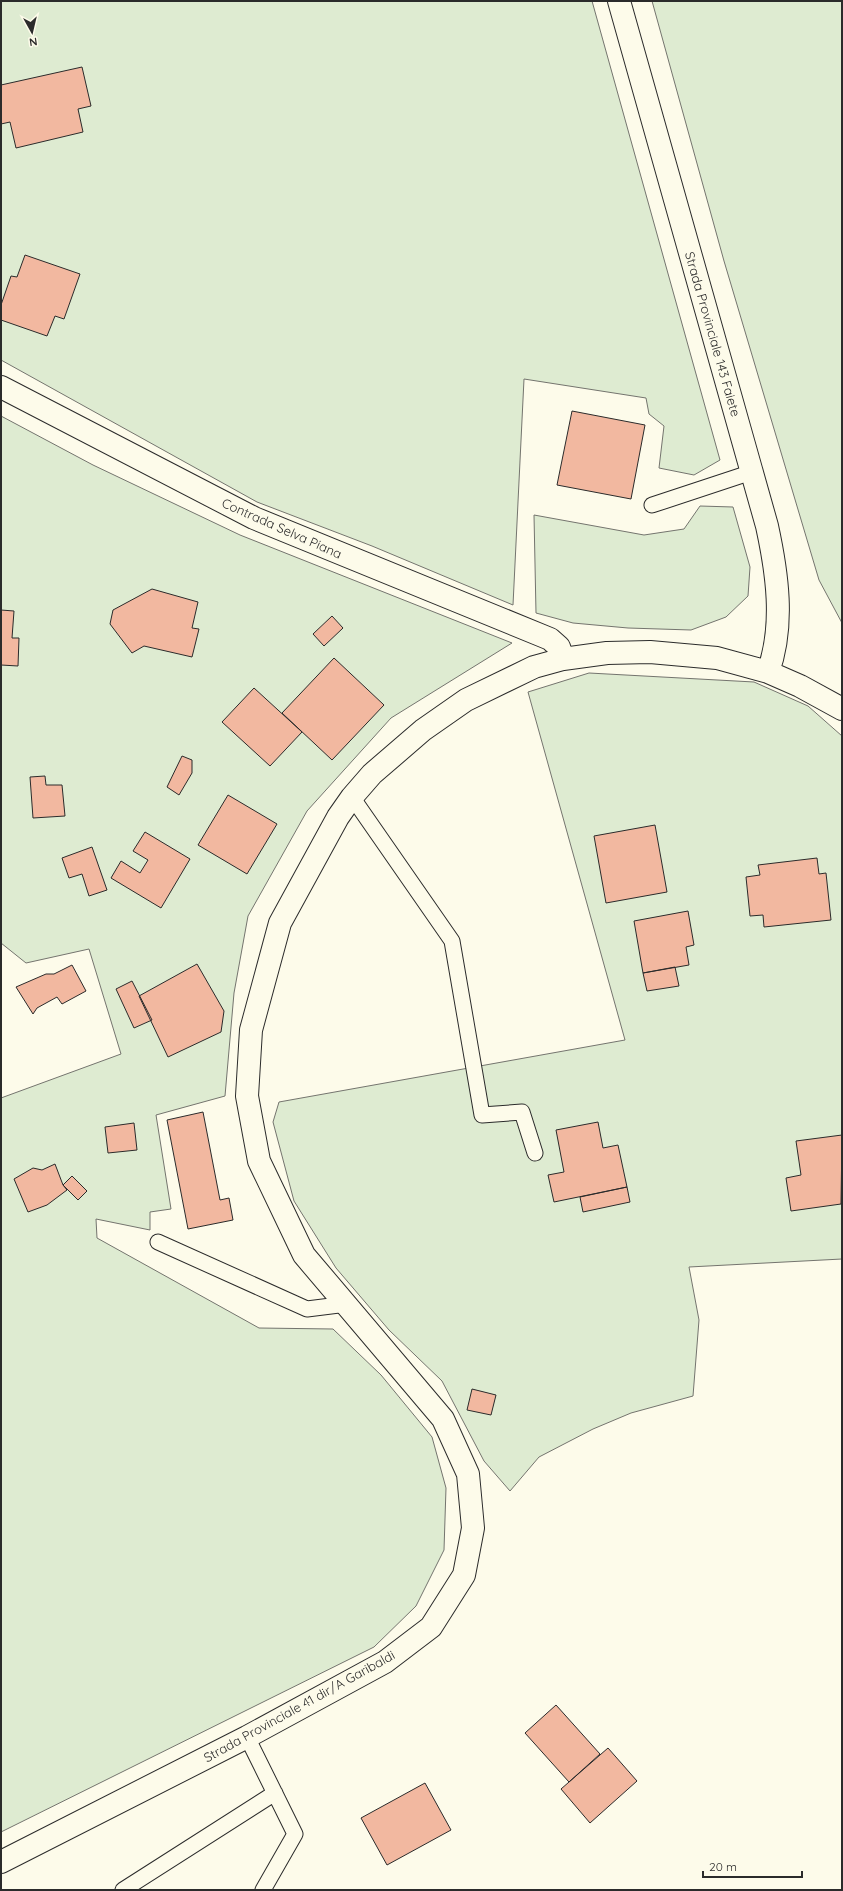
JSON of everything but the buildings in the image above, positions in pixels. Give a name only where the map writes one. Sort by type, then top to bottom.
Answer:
[{"type":"main road","name":"Strada Provinciale 143 Faiete","points":[[619,1],[767,526],[777,580],[775,647],[768,672]]},
{"type":"main road","name":"Contrada Selva Piana","points":[[1,387],[254,518],[550,639],[559,647],[563,659]]},
{"type":"main road","name":"Strada Provinciale 41 dir/A Garibaldi","points":[[1,1862],[246,1737],[390,1657],[431,1627],[464,1575],[473,1528],[468,1474],[443,1419],[304,1255],[259,1162],[247,1096],[251,1030],[280,923],[338,817],[352,797],[372,774],[412,740],[466,700],[534,667],[563,659],[607,653],[650,652],[717,658],[768,672],[800,686],[842,709]]},
{"type":"lane","points":[[652,505],[752,472]]},
{"type":"lane","points":[[352,797],[452,941],[482,1115],[522,1112],[535,1153]]},
{"type":"lane","points":[[158,1242],[307,1308],[347,1304]]},
{"type":"lane","points":[[246,1737],[295,1834],[263,1890]]},
{"type":"lane","points":[[123,1890],[275,1793]]},
{"type":"green space","points":[[1,1],[592,1],[720,460],[694,475],[659,468],[664,426],[649,414],[646,398],[524,379],[513,605],[372,546],[257,502],[1,360]]},
{"type":"green space","points":[[652,1],[842,1],[842,623],[819,580],[724,261]]},
{"type":"green space","points":[[1,416],[93,465],[240,535],[512,643],[391,718],[307,811],[248,916],[234,993],[225,1096],[156,1115],[171,1209],[150,1212],[150,1230],[96,1219],[97,1238],[259,1328],[333,1329],[381,1375],[432,1437],[446,1488],[444,1550],[416,1606],[374,1647],[1,1832],[1,1098],[121,1054],[89,949],[26,963],[1,943]]},
{"type":"green space","points":[[700,506],[733,507],[750,567],[748,596],[726,617],[691,630],[628,628],[573,623],[536,613],[534,515],[644,535],[684,529]]},
{"type":"green space","points":[[589,673],[754,682],[808,706],[842,736],[842,1259],[689,1267],[699,1320],[693,1396],[631,1413],[593,1429],[539,1457],[510,1491],[484,1461],[442,1381],[389,1330],[336,1268],[294,1201],[273,1122],[279,1102],[625,1040],[528,692]]}]
